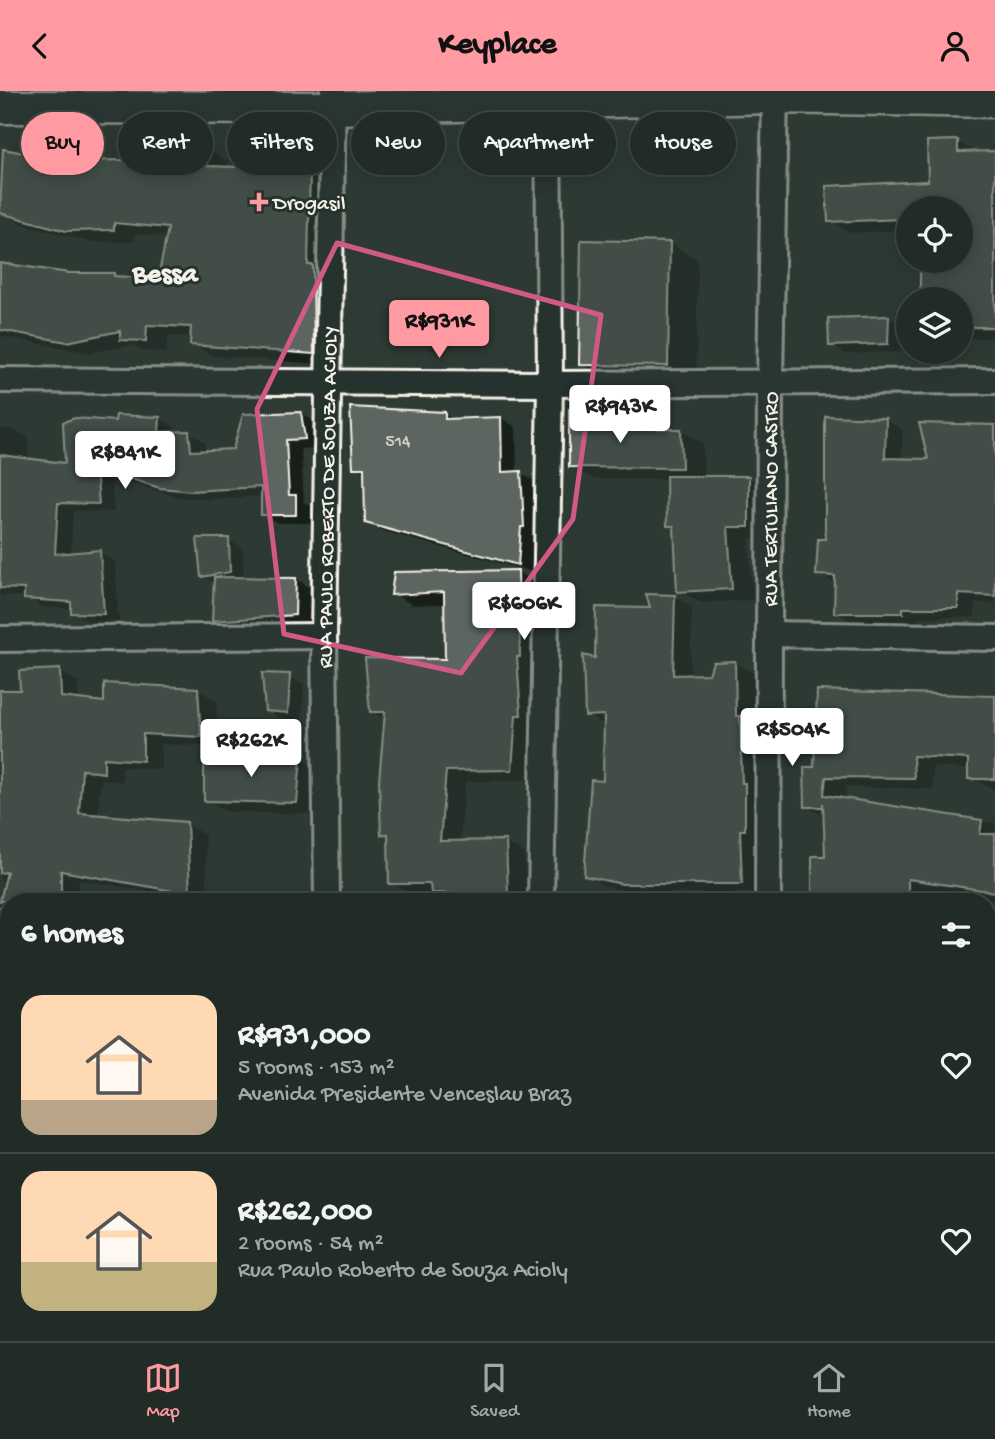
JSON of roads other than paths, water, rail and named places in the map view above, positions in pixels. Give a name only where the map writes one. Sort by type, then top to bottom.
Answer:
[{"type":"main road","points":[[0,107],[333,100],[548,104],[775,94],[995,100]]},
{"type":"street","name":"RUA TERTULIANO CASTRO","points":[[768,893],[770,381],[775,94]]},
{"type":"street","name":"RUA PAULO ROBERTO DE SOUZA ACIOLY","points":[[327,893],[324,636],[333,100]]},
{"type":"street","points":[[541,893],[550,384],[548,104]]},
{"type":"street","points":[[0,380],[550,384],[995,381]]},
{"type":"street","points":[[770,634],[995,638]]},
{"type":"street","points":[[0,639],[324,636]]},
{"type":"place","name":"Drogasil","points":[[259,202]]},
{"type":"district","name":"Bessa","points":[[165,271]]}]
